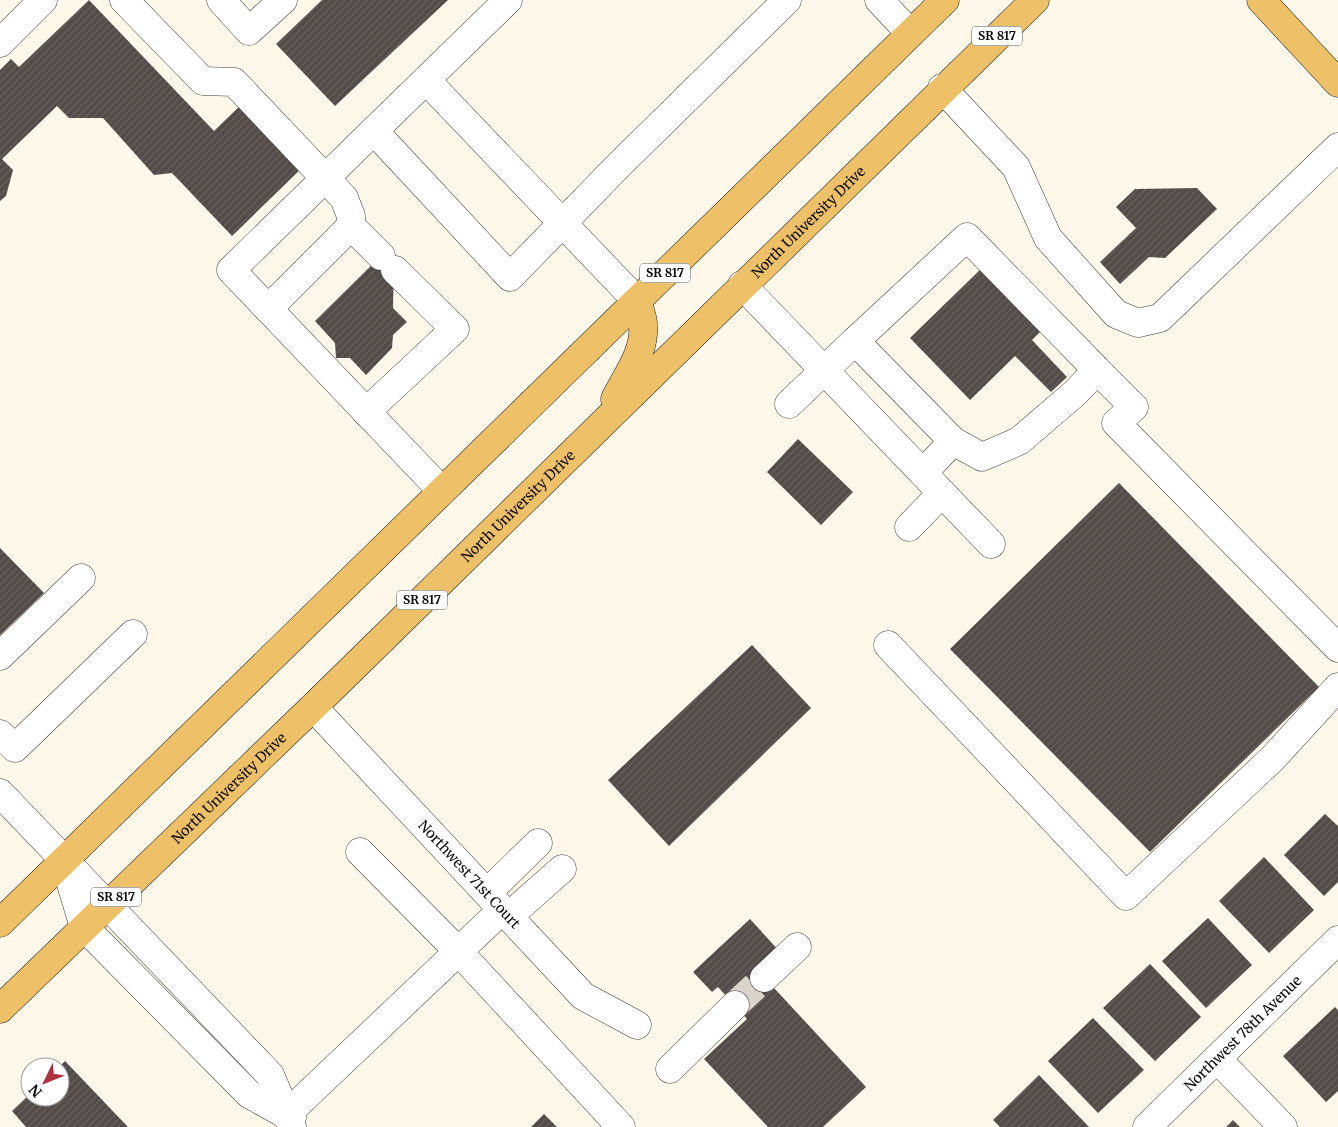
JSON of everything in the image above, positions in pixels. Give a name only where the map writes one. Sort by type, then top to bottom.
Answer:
[{"type":"main road","name":"SR 817","points":[[0,923],[945,0]]},
{"type":"main road","name":"North University Drive","points":[[0,1009],[313,707],[942,88],[1034,0]]},
{"type":"main road","points":[[1260,0],[1338,83]]},
{"type":"main road","points":[[602,422],[638,355],[642,341],[643,324],[636,301]]},
{"type":"street","points":[[0,43],[43,0]]},
{"type":"street","points":[[124,0],[203,81],[234,82],[344,198],[351,226],[455,329],[366,412]]},
{"type":"street","points":[[221,0],[249,31],[283,0]]},
{"type":"street","points":[[442,491],[231,270],[508,0]]},
{"type":"street","points":[[374,131],[510,277],[787,0]]},
{"type":"street","points":[[879,0],[910,34]]},
{"type":"street","points":[[426,80],[636,301]]},
{"type":"street","points":[[942,88],[1016,167],[1048,238],[1116,314],[1138,323],[1160,318],[1338,147]]},
{"type":"street","points":[[268,308],[351,226]]},
{"type":"street","points":[[789,404],[967,237],[1134,407],[1116,423],[1338,648]]},
{"type":"street","points":[[742,285],[991,544]]},
{"type":"street","points":[[855,341],[953,441],[982,456],[1019,441],[1075,393],[1097,370]]},
{"type":"street","points":[[923,473],[953,441]]},
{"type":"street","points":[[909,527],[942,493]]},
{"type":"street","points":[[0,656],[81,578]]},
{"type":"street","points":[[0,734],[15,748],[132,634]]},
{"type":"street","points":[[888,645],[1126,896],[1273,758],[1338,688]]},
{"type":"street","name":"Northwest 71st Court","points":[[313,707],[583,996],[637,1025]]},
{"type":"street","points":[[0,794],[270,1074],[296,1123]]},
{"type":"street","points":[[296,1123],[499,906],[538,843]]},
{"type":"street","points":[[360,852],[458,951],[621,1127]]},
{"type":"street","points":[[64,860],[84,927],[249,1094],[296,1123]]},
{"type":"street","points":[[499,906],[562,869]]},
{"type":"street","name":"Northwest 78th Avenue","points":[[1147,1127],[1338,940]]},
{"type":"street","points":[[764,978],[797,947]]},
{"type":"street","points":[[670,1069],[734,1005]]},
{"type":"street","points":[[1217,1059],[1283,1127]]},
{"type":"building","points":[[89,0],[214,131],[246,100],[307,163],[232,236],[172,173],[154,175],[103,118],[69,118],[57,106],[2,159],[13,170],[6,196],[0,201],[0,70],[11,59],[19,67]]},
{"type":"building","points":[[322,0],[448,0],[335,106],[276,44]]},
{"type":"building","points":[[1197,188],[1217,209],[1165,258],[1149,257],[1120,284],[1100,262],[1136,228],[1116,207],[1135,189]]},
{"type":"building","points":[[387,250],[394,259],[393,308],[407,322],[393,335],[392,348],[366,375],[350,358],[336,358],[335,343],[315,321]]},
{"type":"building","points":[[986,264],[1046,326],[1032,340],[1067,377],[1051,392],[1015,356],[970,400],[910,338]]},
{"type":"building","points":[[798,439],[853,492],[821,525],[767,472]]},
{"type":"building","points":[[1119,483],[1319,687],[1150,852],[950,649]]},
{"type":"building","points":[[0,548],[44,593],[0,635]]},
{"type":"building","points":[[752,645],[811,708],[669,846],[608,780]]},
{"type":"building","points":[[1325,814],[1338,826],[1338,882],[1324,896],[1284,855]]},
{"type":"building","points":[[1264,857],[1314,910],[1269,953],[1219,901]]},
{"type":"building","points":[[1208,918],[1252,965],[1206,1008],[1162,961]]},
{"type":"building","points":[[750,919],[782,954],[761,974],[866,1087],[823,1127],[768,1127],[704,1059],[747,1019],[718,987],[712,992],[693,972]]},
{"type":"building","points":[[1150,964],[1201,1017],[1155,1061],[1103,1008]]},
{"type":"building","points":[[1335,1007],[1338,1010],[1338,1091],[1326,1102],[1283,1056]]},
{"type":"building","points":[[1093,1018],[1144,1070],[1098,1113],[1048,1061]]},
{"type":"building","points":[[70,1066],[128,1127],[26,1127],[12,1111],[20,1103],[20,1107],[70,1107]]},
{"type":"building","points":[[1039,1075],[1089,1127],[1000,1127],[993,1120]]},
{"type":"building","points":[[544,1114],[557,1127],[531,1127]]},
{"type":"building","points":[[1233,1120],[1240,1127],[1226,1127]]},
{"type":"tunnel","points":[[735,1005],[764,978]]}]
